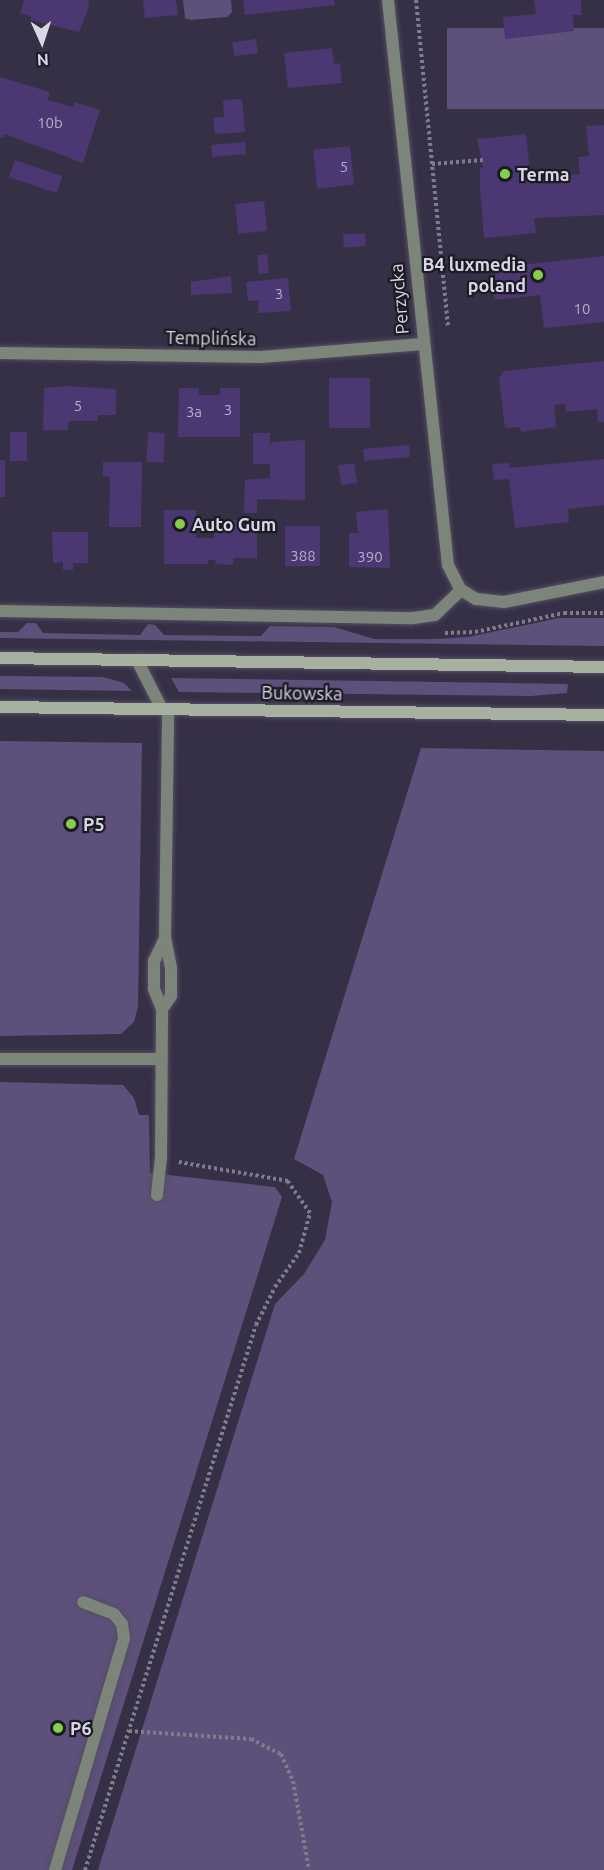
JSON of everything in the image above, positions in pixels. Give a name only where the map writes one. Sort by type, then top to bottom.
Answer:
[{"type":"main road","name":"Bukowska","points":[[0,658],[604,667]]},
{"type":"main road","name":"Bukowska","points":[[0,707],[604,715]]},
{"type":"street","name":"Perzycka","points":[[388,0],[444,549],[461,590]]},
{"type":"street","name":"Templińska","points":[[0,353],[261,357],[422,344]]},
{"type":"street","points":[[0,611],[344,617],[435,615],[461,590],[476,599],[504,603],[604,582]]},
{"type":"street","points":[[137,660],[165,709],[165,938],[154,961],[154,989],[162,1009],[161,1158],[157,1195]]},
{"type":"street","points":[[0,1059],[161,1059]]},
{"type":"street","points":[[55,1870],[124,1638],[122,1624],[114,1614],[83,1602]]},
{"type":"path","points":[[416,0],[448,326]]},
{"type":"path","points":[[432,164],[483,160]]},
{"type":"path","points":[[440,633],[475,632],[564,613],[604,613]]},
{"type":"path","points":[[85,1870],[256,1325],[275,1287],[299,1253],[310,1213],[288,1181],[207,1169],[161,1158]]},
{"type":"path","points":[[129,1731],[251,1739],[281,1754],[293,1780],[309,1870]]},
{"type":"shaded area","points":[[183,0],[231,0],[232,12],[227,17],[190,20],[185,18]]},
{"type":"shaded area","points":[[447,28],[604,28],[604,109],[447,109]]},
{"type":"shaded area","points":[[559,618],[604,618],[604,646],[0,638],[0,632],[18,632],[27,623],[36,623],[43,633],[140,635],[148,624],[155,625],[164,635],[261,636],[270,626],[334,627],[374,639],[435,639],[468,637]]},
{"type":"shaded area","points":[[0,676],[103,677],[124,683],[132,691],[0,689]]},
{"type":"shaded area","points":[[171,678],[568,684],[567,693],[531,696],[179,692]]},
{"type":"shaded area","name":"P5","points":[[0,741],[142,743],[138,1006],[134,1022],[121,1034],[0,1036]]},
{"type":"shaded area","points":[[421,748],[604,751],[604,1870],[98,1870],[275,1304],[304,1274],[325,1240],[332,1202],[323,1175],[294,1159]]},
{"type":"shaded area","points":[[0,1082],[123,1085],[134,1098],[139,1115],[149,1115],[150,1173],[275,1187],[282,1197],[72,1870],[0,1870]]},
{"type":"building","points":[[24,0],[89,0],[79,32],[31,20],[32,17],[20,13]]},
{"type":"building","points":[[143,0],[176,0],[178,15],[145,18]]},
{"type":"building","points":[[243,0],[334,0],[335,5],[245,15]]},
{"type":"building","points":[[534,0],[581,0],[582,15],[573,15],[574,31],[505,39],[503,17],[536,14]]},
{"type":"building","points":[[256,39],[258,53],[234,56],[232,42]]},
{"type":"building","points":[[332,48],[334,64],[340,63],[342,83],[288,88],[284,53]]},
{"type":"building","points":[[0,77],[50,92],[47,100],[73,107],[75,102],[100,110],[83,163],[5,134],[4,138],[0,137]]},
{"type":"building","points":[[242,99],[245,132],[215,134],[213,118],[224,117],[223,100]]},
{"type":"building","points":[[604,125],[604,215],[534,218],[536,233],[484,238],[480,188],[480,168],[483,167],[477,139],[526,134],[531,180],[580,174],[578,157],[589,156],[586,126]]},
{"type":"building","points":[[245,142],[246,154],[212,157],[211,145]]},
{"type":"building","points":[[350,146],[354,185],[317,189],[313,150]]},
{"type":"building","points":[[15,160],[62,176],[56,193],[9,177]]},
{"type":"building","points":[[264,201],[267,231],[238,234],[235,204]]},
{"type":"building","points":[[365,233],[366,246],[344,248],[343,235]]},
{"type":"building","points":[[267,254],[269,273],[259,274],[257,255]]},
{"type":"building","points":[[604,256],[604,322],[544,328],[540,295],[495,300],[489,280],[502,267]]},
{"type":"building","points":[[231,276],[232,293],[191,295],[191,282]]},
{"type":"building","points":[[288,278],[291,311],[258,313],[259,300],[248,301],[246,282]]},
{"type":"building","points":[[604,361],[604,422],[598,422],[597,409],[566,412],[565,404],[554,405],[556,427],[521,432],[520,427],[505,428],[499,378],[504,371]]},
{"type":"building","points":[[329,378],[370,378],[370,428],[329,428]]},
{"type":"building","points":[[67,386],[116,389],[116,415],[98,415],[98,421],[69,421],[68,430],[43,430],[44,388]]},
{"type":"building","points":[[179,388],[199,388],[199,395],[220,395],[220,388],[240,388],[240,437],[178,437]]},
{"type":"building","points":[[10,432],[27,432],[27,461],[10,461]]},
{"type":"building","points":[[148,432],[165,433],[163,463],[146,462]]},
{"type":"building","points":[[253,433],[270,433],[270,453],[271,442],[305,440],[305,500],[257,499],[257,513],[244,513],[245,480],[270,478],[270,464],[253,464]]},
{"type":"building","points":[[409,445],[410,457],[364,461],[363,449]]},
{"type":"building","points":[[604,459],[604,505],[568,509],[569,522],[515,528],[509,479],[494,480],[492,464],[509,463],[509,468]]},
{"type":"building","points":[[0,460],[5,460],[5,497],[0,497]]},
{"type":"building","points":[[103,462],[142,462],[141,527],[109,527],[110,477],[103,476]]},
{"type":"building","points":[[354,463],[357,483],[341,485],[338,466]]},
{"type":"building","points":[[388,509],[390,568],[349,567],[349,533],[358,533],[356,512]]},
{"type":"building","points":[[164,510],[196,510],[196,538],[214,538],[215,519],[257,521],[257,558],[233,558],[233,565],[215,564],[216,560],[208,560],[208,564],[164,564]]},
{"type":"building","points":[[285,526],[320,526],[320,566],[285,566]]},
{"type":"building","points":[[52,532],[88,532],[88,563],[73,563],[73,570],[63,570],[63,562],[53,563]]},
{"type":"place","name":"Terma","points":[[505,174]]},
{"type":"place","name":"B4 luxmedia poland","points":[[538,275]]},
{"type":"place","name":"Auto Gum","points":[[180,524]]},
{"type":"place","name":"P5","points":[[71,824]]},
{"type":"place","name":"P6","points":[[58,1728]]}]
